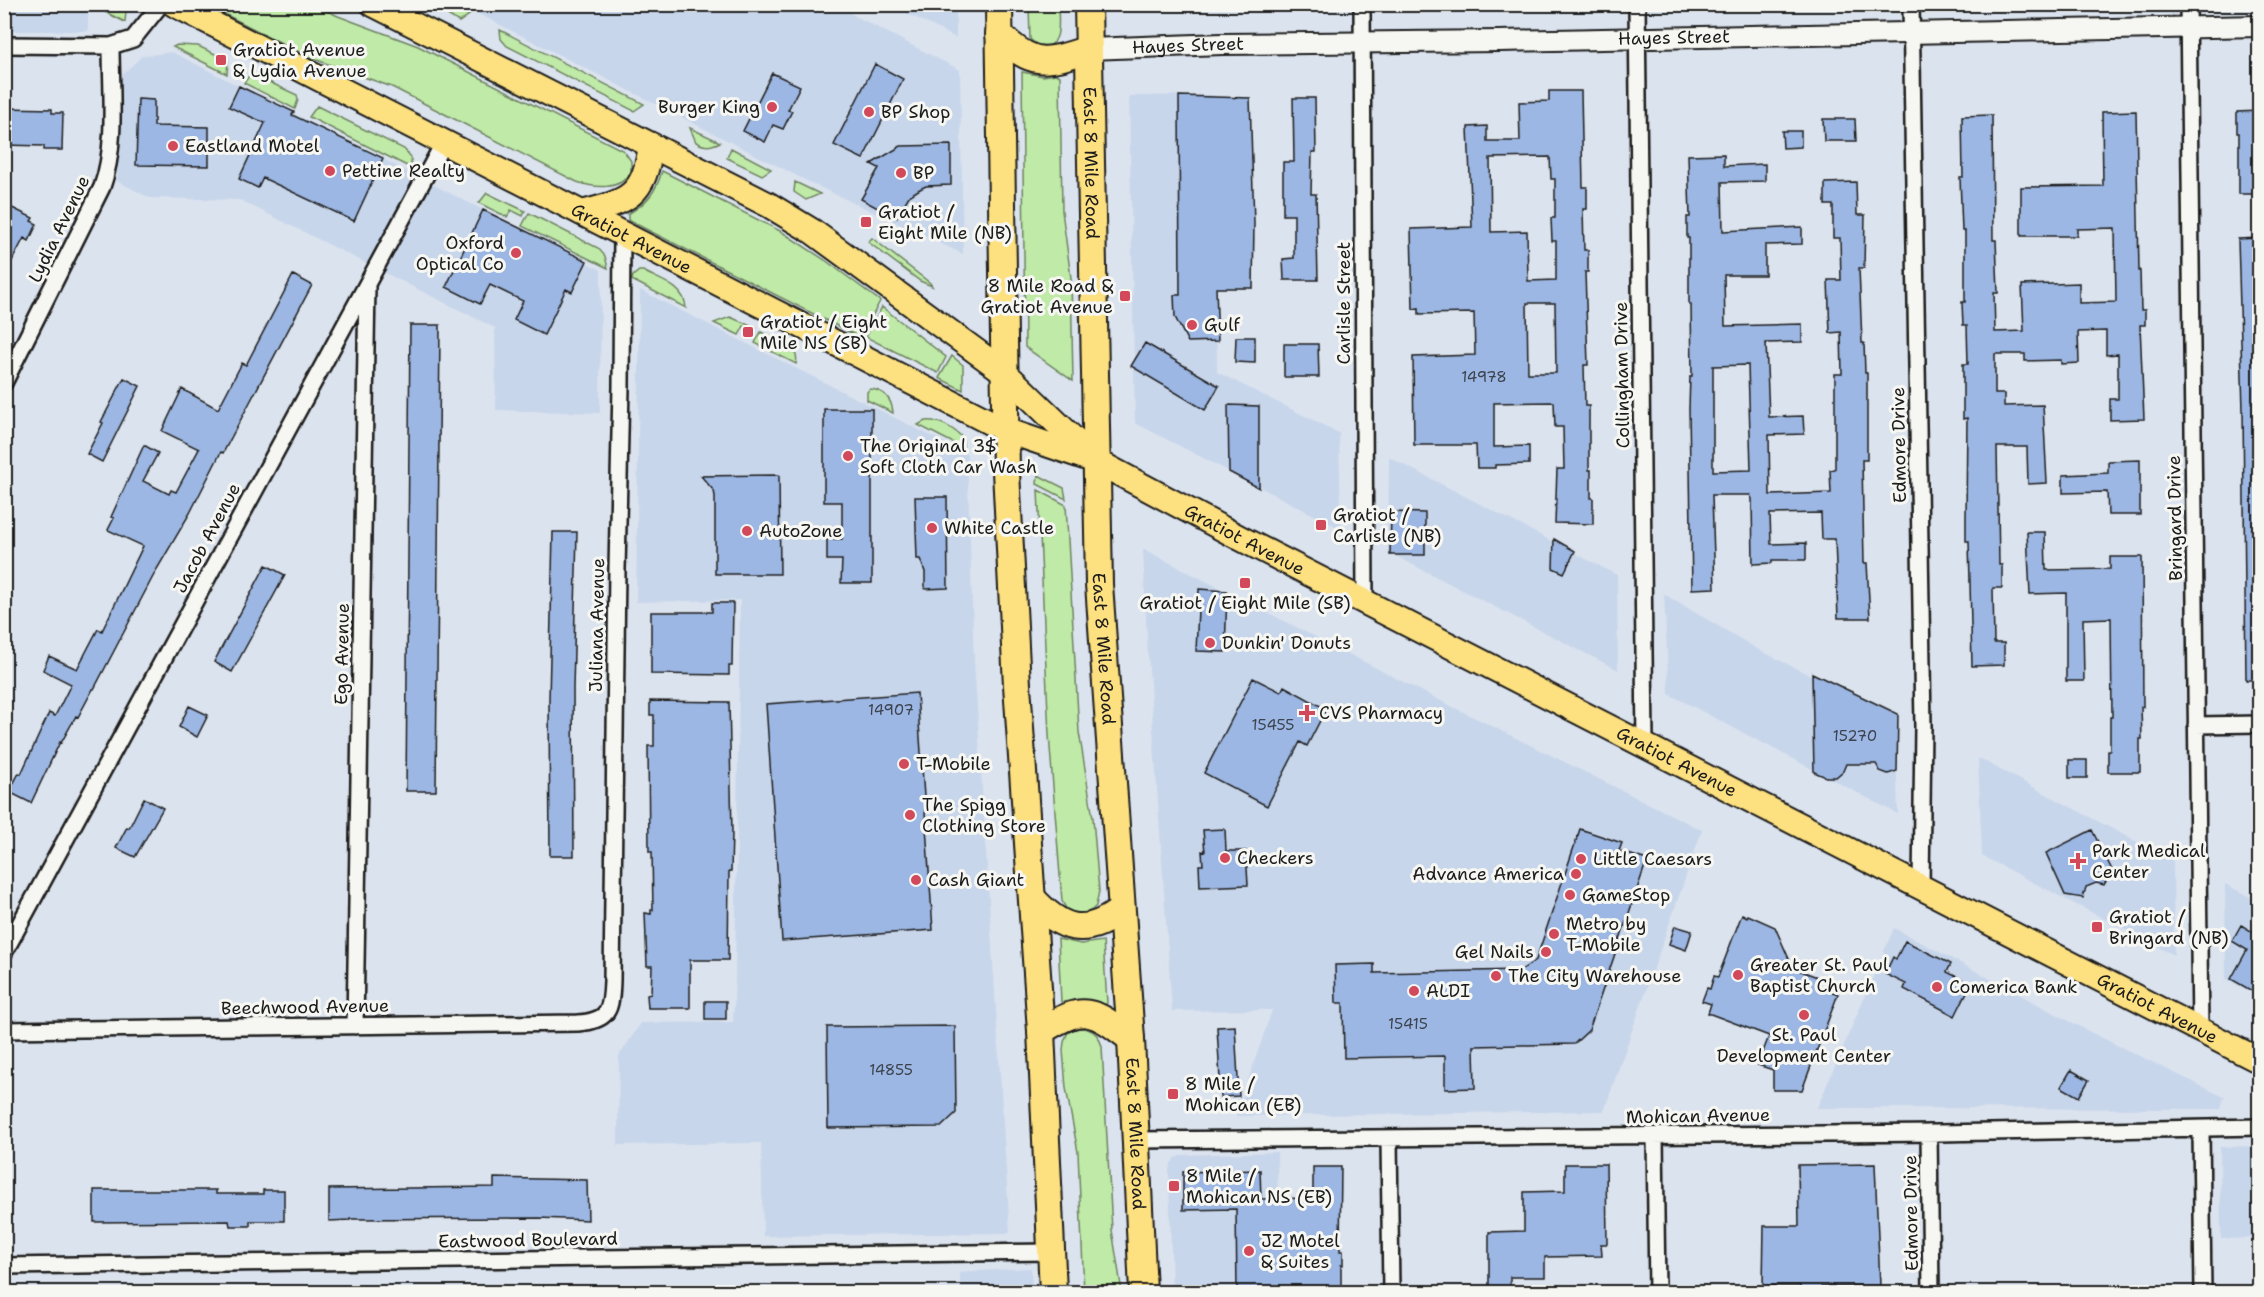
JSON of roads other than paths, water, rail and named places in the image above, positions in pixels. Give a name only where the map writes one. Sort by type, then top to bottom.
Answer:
[{"type":"highway","points":[[999,4],[1005,430],[1015,655],[1041,1031],[1053,1293]]},
{"type":"highway","name":"East 8 Mile Road","points":[[1089,4],[1099,584],[1131,1039],[1143,1293]]},
{"type":"highway","points":[[999,34],[1014,49],[1035,60],[1058,59],[1089,50]]},
{"type":"highway","points":[[1032,898],[1047,914],[1074,928],[1087,928],[1099,924],[1121,910]]},
{"type":"highway","points":[[1041,1031],[1067,1016],[1089,1013],[1110,1023],[1131,1039]]},
{"type":"main road","name":"Gratiot Avenue","points":[[174,4],[1005,430],[1096,461],[1177,506],[1645,744],[2259,1061]]},
{"type":"main road","name":"Gratiot Avenue","points":[[374,4],[769,205],[813,231],[1003,371],[1096,461]]},
{"type":"main road","points":[[582,213],[607,207],[632,194],[642,183],[646,173],[651,145]]},
{"type":"street","points":[[4,45],[111,46],[133,39],[161,4]]},
{"type":"street","name":"Carlisle Street","points":[[1362,4],[1365,602]]},
{"type":"street","name":"Collingham Drive","points":[[1637,4],[1645,744]]},
{"type":"street","name":"Edmore Drive","points":[[1911,4],[1923,726],[1921,886]]},
{"type":"street","name":"Bringard Drive","points":[[2188,4],[2200,1031]]},
{"type":"street","name":"Hayes Street","points":[[1089,50],[1362,42],[2259,26]]},
{"type":"street","name":"Lydia Avenue","points":[[4,383],[107,173],[110,152],[111,46]]},
{"type":"street","name":"Jacob Avenue","points":[[4,953],[444,142]]},
{"type":"street","name":"Juliana Avenue","points":[[604,1016],[611,999],[612,981],[622,233]]},
{"type":"street","name":"Ego Avenue","points":[[355,1026],[367,282]]},
{"type":"street","points":[[2196,725],[2259,724]]},
{"type":"street","name":"Beechwood Avenue","points":[[4,1030],[578,1023],[598,1020],[604,1016]]},
{"type":"street","name":"Mohican Avenue","points":[[1136,1140],[1389,1140],[2201,1130],[2259,1127]]},
{"type":"street","points":[[2201,1130],[2203,1293]]},
{"type":"street","name":"Edmore Drive","points":[[1929,1133],[1931,1293]]},
{"type":"street","points":[[1655,1136],[1657,1293]]},
{"type":"street","points":[[1389,1140],[1391,1293]]},
{"type":"street","name":"Eastwood Boulevard","points":[[4,1266],[1052,1252]]},
{"type":"place","name":"Gratiot Avenue & Lydia Avenue","points":[[221,60]]},
{"type":"place","name":"Burger King","points":[[772,107]]},
{"type":"place","name":"BP Shop","points":[[869,112]]},
{"type":"place","name":"Eastland Motel","points":[[173,146]]},
{"type":"place","name":"Pettine Realty","points":[[330,171]]},
{"type":"place","name":"BP","points":[[901,173]]},
{"type":"place","name":"Gratiot / Eight Mile (NB)","points":[[866,222]]},
{"type":"place","name":"Oxford Optical Co","points":[[516,253]]},
{"type":"place","name":"8 Mile Road & Gratiot Avenue","points":[[1125,296]]},
{"type":"place","name":"Gulf","points":[[1192,325]]},
{"type":"place","name":"Gratiot / Eight Mile NS (SB)","points":[[748,332]]},
{"type":"place","name":"The Original 3$ Soft Cloth Car Wash","points":[[848,456]]},
{"type":"place","name":"Gratiot / Carlisle (NB)","points":[[1321,525]]},
{"type":"place","name":"White Castle","points":[[932,528]]},
{"type":"place","name":"AutoZone","points":[[747,531]]},
{"type":"place","name":"Gratiot / Eight Mile (SB)","points":[[1245,583]]},
{"type":"place","name":"Dunkin' Donuts","points":[[1210,643]]},
{"type":"place","name":"CVS Pharmacy","points":[[1307,713]]},
{"type":"place","name":"T-Mobile","points":[[904,764]]},
{"type":"place","name":"The Spigg Clothing Store","points":[[910,815]]},
{"type":"place","name":"Checkers","points":[[1225,858]]},
{"type":"place","name":"Little Caesars","points":[[1581,859]]},
{"type":"place","name":"Park Medical Center","points":[[2078,861]]},
{"type":"place","name":"Advance America","points":[[1576,874]]},
{"type":"place","name":"Cash Giant","points":[[916,880]]},
{"type":"place","name":"GameStop","points":[[1570,895]]},
{"type":"place","name":"Gratiot / Bringard (NB)","points":[[2097,927]]},
{"type":"place","name":"Metro by T-Mobile","points":[[1554,934]]},
{"type":"place","name":"Gel Nails","points":[[1546,952]]},
{"type":"place","name":"Greater St. Paul Baptist Church","points":[[1738,975]]},
{"type":"place","name":"The City Warehouse","points":[[1496,976]]},
{"type":"place","name":"Comerica Bank","points":[[1937,987]]},
{"type":"place","name":"ALDI","points":[[1414,991]]},
{"type":"place","name":"St. Paul Development Center","points":[[1804,1015]]},
{"type":"place","name":"8 Mile / Mohican (EB)","points":[[1173,1094]]},
{"type":"place","name":"8 Mile / Mohican NS (EB)","points":[[1174,1186]]},
{"type":"place","name":"JZ Motel & Suites","points":[[1249,1251]]}]
